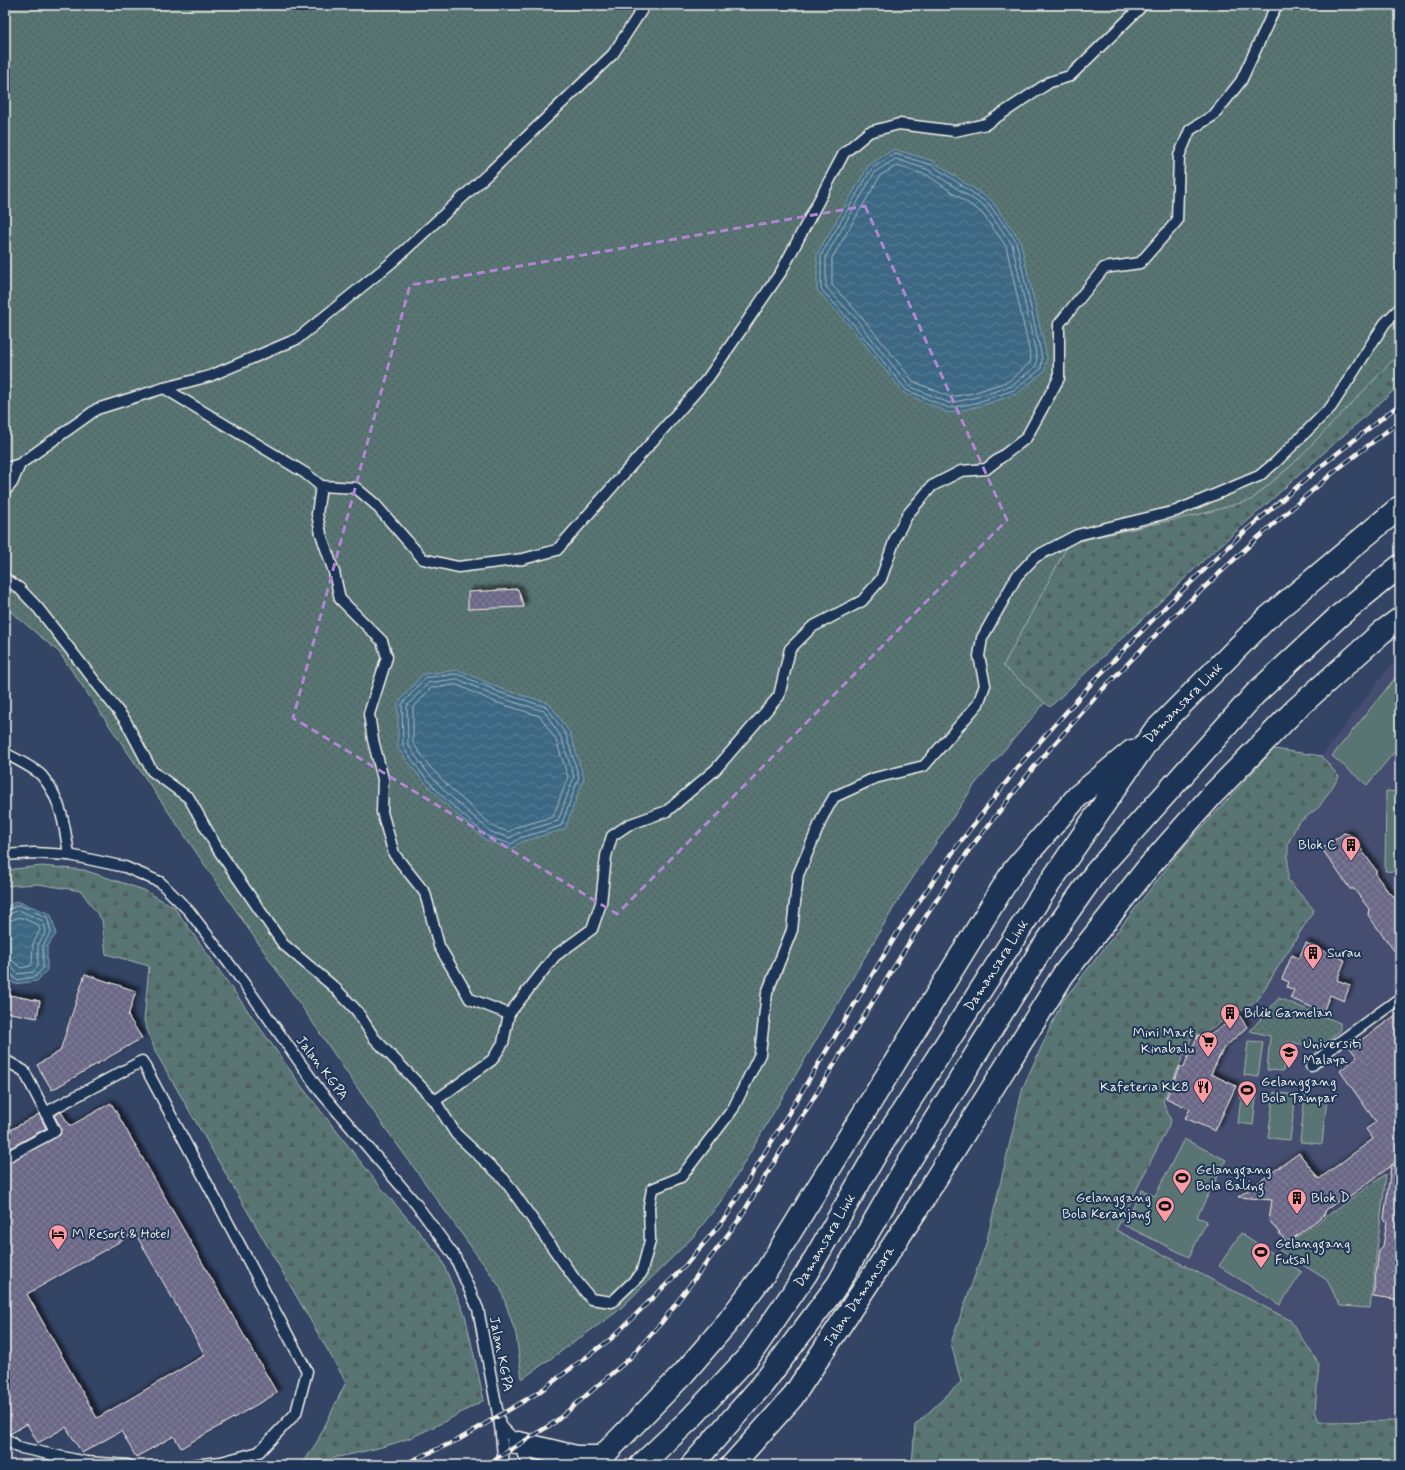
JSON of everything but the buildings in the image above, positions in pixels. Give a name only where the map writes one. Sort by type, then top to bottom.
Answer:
[{"type":"main road","name":"Damansara Link","points":[[640,1465],[691,1418],[750,1355],[806,1274],[878,1150],[1043,893],[1152,733],[1266,619],[1400,507]]},
{"type":"main road","name":"Damansara Link","points":[[692,1465],[763,1384],[838,1284],[905,1168],[1039,953],[1096,872],[1255,694],[1339,616],[1400,566]]},
{"type":"main road","name":"Jalan Damansara","points":[[732,1465],[792,1398],[917,1209],[1063,975],[1146,870],[1212,796],[1295,710],[1382,632],[1400,619]]},
{"type":"main road","points":[[518,1443],[599,1461],[684,1374],[727,1323],[767,1270],[1013,871],[1078,796],[1152,733]]},
{"type":"main road","points":[[749,1465],[798,1410],[917,1209]]},
{"type":"lane","points":[[5,469],[20,464],[97,409],[164,388],[210,376],[298,339],[391,263],[488,174],[607,60],[613,54],[645,5]]},
{"type":"lane","points":[[164,388],[305,472],[321,486],[356,488],[375,504],[423,559],[458,567],[523,559],[557,550],[708,378],[781,272],[844,153],[869,132],[899,124],[955,131],[986,124],[1050,82],[1070,76],[1143,5]]},
{"type":"lane","points":[[435,1101],[492,1060],[503,1043],[509,1014],[555,956],[592,929],[601,903],[606,856],[612,836],[628,825],[667,811],[716,769],[779,696],[790,649],[812,627],[862,601],[881,579],[896,536],[908,514],[932,486],[961,471],[986,469],[1026,438],[1059,378],[1059,324],[1104,268],[1140,263],[1178,221],[1179,156],[1190,130],[1214,115],[1242,81],[1275,8],[1279,5]]},
{"type":"lane","points":[[5,579],[19,588],[38,608],[125,720],[152,771],[189,798],[217,848],[283,944],[334,987],[357,1011],[374,1038],[435,1101],[456,1134],[504,1179],[591,1299],[612,1302],[641,1274],[650,1241],[649,1206],[652,1189],[680,1177],[733,1109],[760,1054],[767,993],[792,930],[798,875],[823,816],[834,797],[875,778],[924,766],[978,704],[985,685],[979,656],[982,638],[1017,576],[1035,558],[1077,535],[1176,511],[1259,476],[1276,462],[1331,407],[1385,323],[1400,308]]},
{"type":"lane","points":[[5,492],[12,483],[20,464]]},
{"type":"lane","points":[[321,486],[318,514],[321,534],[334,572],[340,599],[382,641],[387,657],[369,714],[373,740],[383,778],[382,812],[394,854],[425,893],[439,946],[470,999],[509,1014]]},
{"type":"lane","points":[[5,754],[42,776],[60,807],[66,829],[68,855]]},
{"type":"lane","name":"Jalan KGPA","points":[[5,855],[34,853],[68,855],[125,867],[160,882],[176,896],[243,982],[320,1091],[416,1204],[455,1257],[478,1309],[500,1425],[504,1465]]},
{"type":"lane","points":[[1311,1066],[1334,1046],[1400,998]]},
{"type":"lane","points":[[5,1060],[24,1071],[55,1131],[5,1158]]},
{"type":"lane","points":[[45,1113],[142,1061],[307,1371],[296,1413],[259,1452],[221,1462],[192,1465]]},
{"type":"lane","points":[[500,1425],[518,1443],[529,1465]]},
{"type":"lane","points":[[5,1438],[17,1447],[86,1462],[128,1465]]},
{"type":"highlighted area","points":[[865,206],[1007,520],[617,914],[293,718],[410,285]]},
{"type":"shaded area","name":"Universiti Malaya","points":[[1400,658],[1400,1421],[1319,1422],[1315,1411],[1319,1364],[1116,1230],[1171,1121],[1163,1101],[1192,1037],[1210,1029],[1288,880],[1288,844],[1297,824],[1319,807],[1339,777],[1322,756],[1387,670]]},
{"type":"green space","points":[[5,5],[1400,5],[1400,366],[1293,464],[1251,500],[1192,532],[975,784],[900,897],[724,1197],[693,1237],[618,1311],[522,1379],[516,1334],[500,1287],[376,1115],[59,652],[5,607]]},
{"type":"green space","points":[[1400,353],[1400,385],[1204,560],[1050,707],[1003,666],[1069,543],[1205,513],[1251,500],[1293,464]]},
{"type":"green space","points":[[1400,672],[1400,745],[1367,785],[1332,756]]},
{"type":"green space","points":[[1274,749],[1322,756],[1339,777],[1319,807],[1297,824],[1288,844],[1288,880],[1314,910],[1256,1002],[1210,1029],[1192,1037],[1163,1101],[1171,1121],[1116,1230],[1290,1320],[1319,1364],[1315,1411],[1319,1422],[1400,1421],[1400,1465],[912,1465],[915,1425],[961,1382],[951,1343],[986,1244],[1023,1087],[1062,1002],[1181,850]]},
{"type":"green space","points":[[1386,791],[1400,792],[1400,872],[1385,871]]},
{"type":"green space","points":[[42,866],[84,870],[144,890],[174,907],[302,1087],[382,1189],[440,1256],[465,1315],[484,1400],[437,1426],[407,1439],[369,1450],[302,1464],[317,1442],[346,1382],[156,1053],[144,1021],[149,966],[106,954],[102,920],[81,891],[38,884],[5,886],[5,870]]},
{"type":"green space","points":[[1279,998],[1340,1023],[1340,1031],[1320,1047],[1288,1042],[1283,1071],[1267,1070],[1270,1036],[1250,1031]]},
{"type":"green space","name":"Gelanggang Bola Tampar","points":[[1248,1041],[1263,1042],[1258,1077],[1244,1075]]},
{"type":"green space","name":"Gelanggang Bola Tampar","points":[[1242,1089],[1257,1090],[1253,1125],[1238,1123]]},
{"type":"green space","points":[[1274,1092],[1296,1095],[1290,1140],[1268,1138]]},
{"type":"green space","points":[[1305,1096],[1327,1099],[1322,1144],[1300,1142]]},
{"type":"green space","name":"Gelanggang Bola Baling","points":[[1184,1139],[1226,1160],[1197,1217],[1207,1221],[1189,1257],[1124,1225],[1142,1190],[1155,1196]]},
{"type":"green space","points":[[1386,1174],[1370,1308],[1340,1306],[1327,1280],[1279,1250]]},
{"type":"green space","name":"Gelanggang Futsal","points":[[1241,1233],[1302,1272],[1280,1305],[1219,1266]]},
{"type":"water","points":[[894,149],[933,161],[992,201],[1020,240],[1047,357],[1045,370],[1017,394],[976,407],[949,413],[904,393],[850,326],[817,290],[817,254],[869,165]]},
{"type":"water","points":[[459,670],[501,689],[549,703],[570,733],[584,778],[565,829],[521,842],[512,849],[487,841],[443,802],[419,776],[398,748],[398,703],[423,674]]},
{"type":"water","points":[[17,901],[51,914],[56,934],[47,947],[47,970],[37,981],[14,984],[5,972],[5,908]]},
{"type":"railway","points":[[402,1465],[458,1440],[539,1392],[612,1338],[684,1267],[726,1217],[898,932],[958,845],[1021,763],[1091,684],[1167,605],[1242,534],[1325,463],[1400,404]]},
{"type":"railway","points":[[486,1465],[555,1422],[629,1359],[662,1322],[738,1221],[912,938],[969,850],[1034,767],[1101,691],[1179,611],[1254,541],[1335,471],[1400,421]]},
{"type":"place","name":"Blok C","points":[[1351,862]]},
{"type":"place","name":"Surau","points":[[1313,970]]},
{"type":"place","name":"Bilik Gamelan","points":[[1230,1030]]},
{"type":"place","name":"Mini Mart Kinabalu","points":[[1208,1058]]},
{"type":"place","name":"Universiti Malaya","points":[[1289,1069]]},
{"type":"place","name":"Kafeteria KK8","points":[[1203,1104]]},
{"type":"place","name":"Gelanggang Bola Tampar","points":[[1247,1107]]},
{"type":"place","name":"Gelanggang Bola Baling","points":[[1182,1195]]},
{"type":"place","name":"Blok D","points":[[1297,1215]]},
{"type":"place","name":"Gelanggang Bola Keranjang","points":[[1165,1223]]},
{"type":"place","name":"M Resort & Hotel","points":[[58,1251]]},
{"type":"place","name":"Gelanggang Futsal","points":[[1261,1269]]}]
